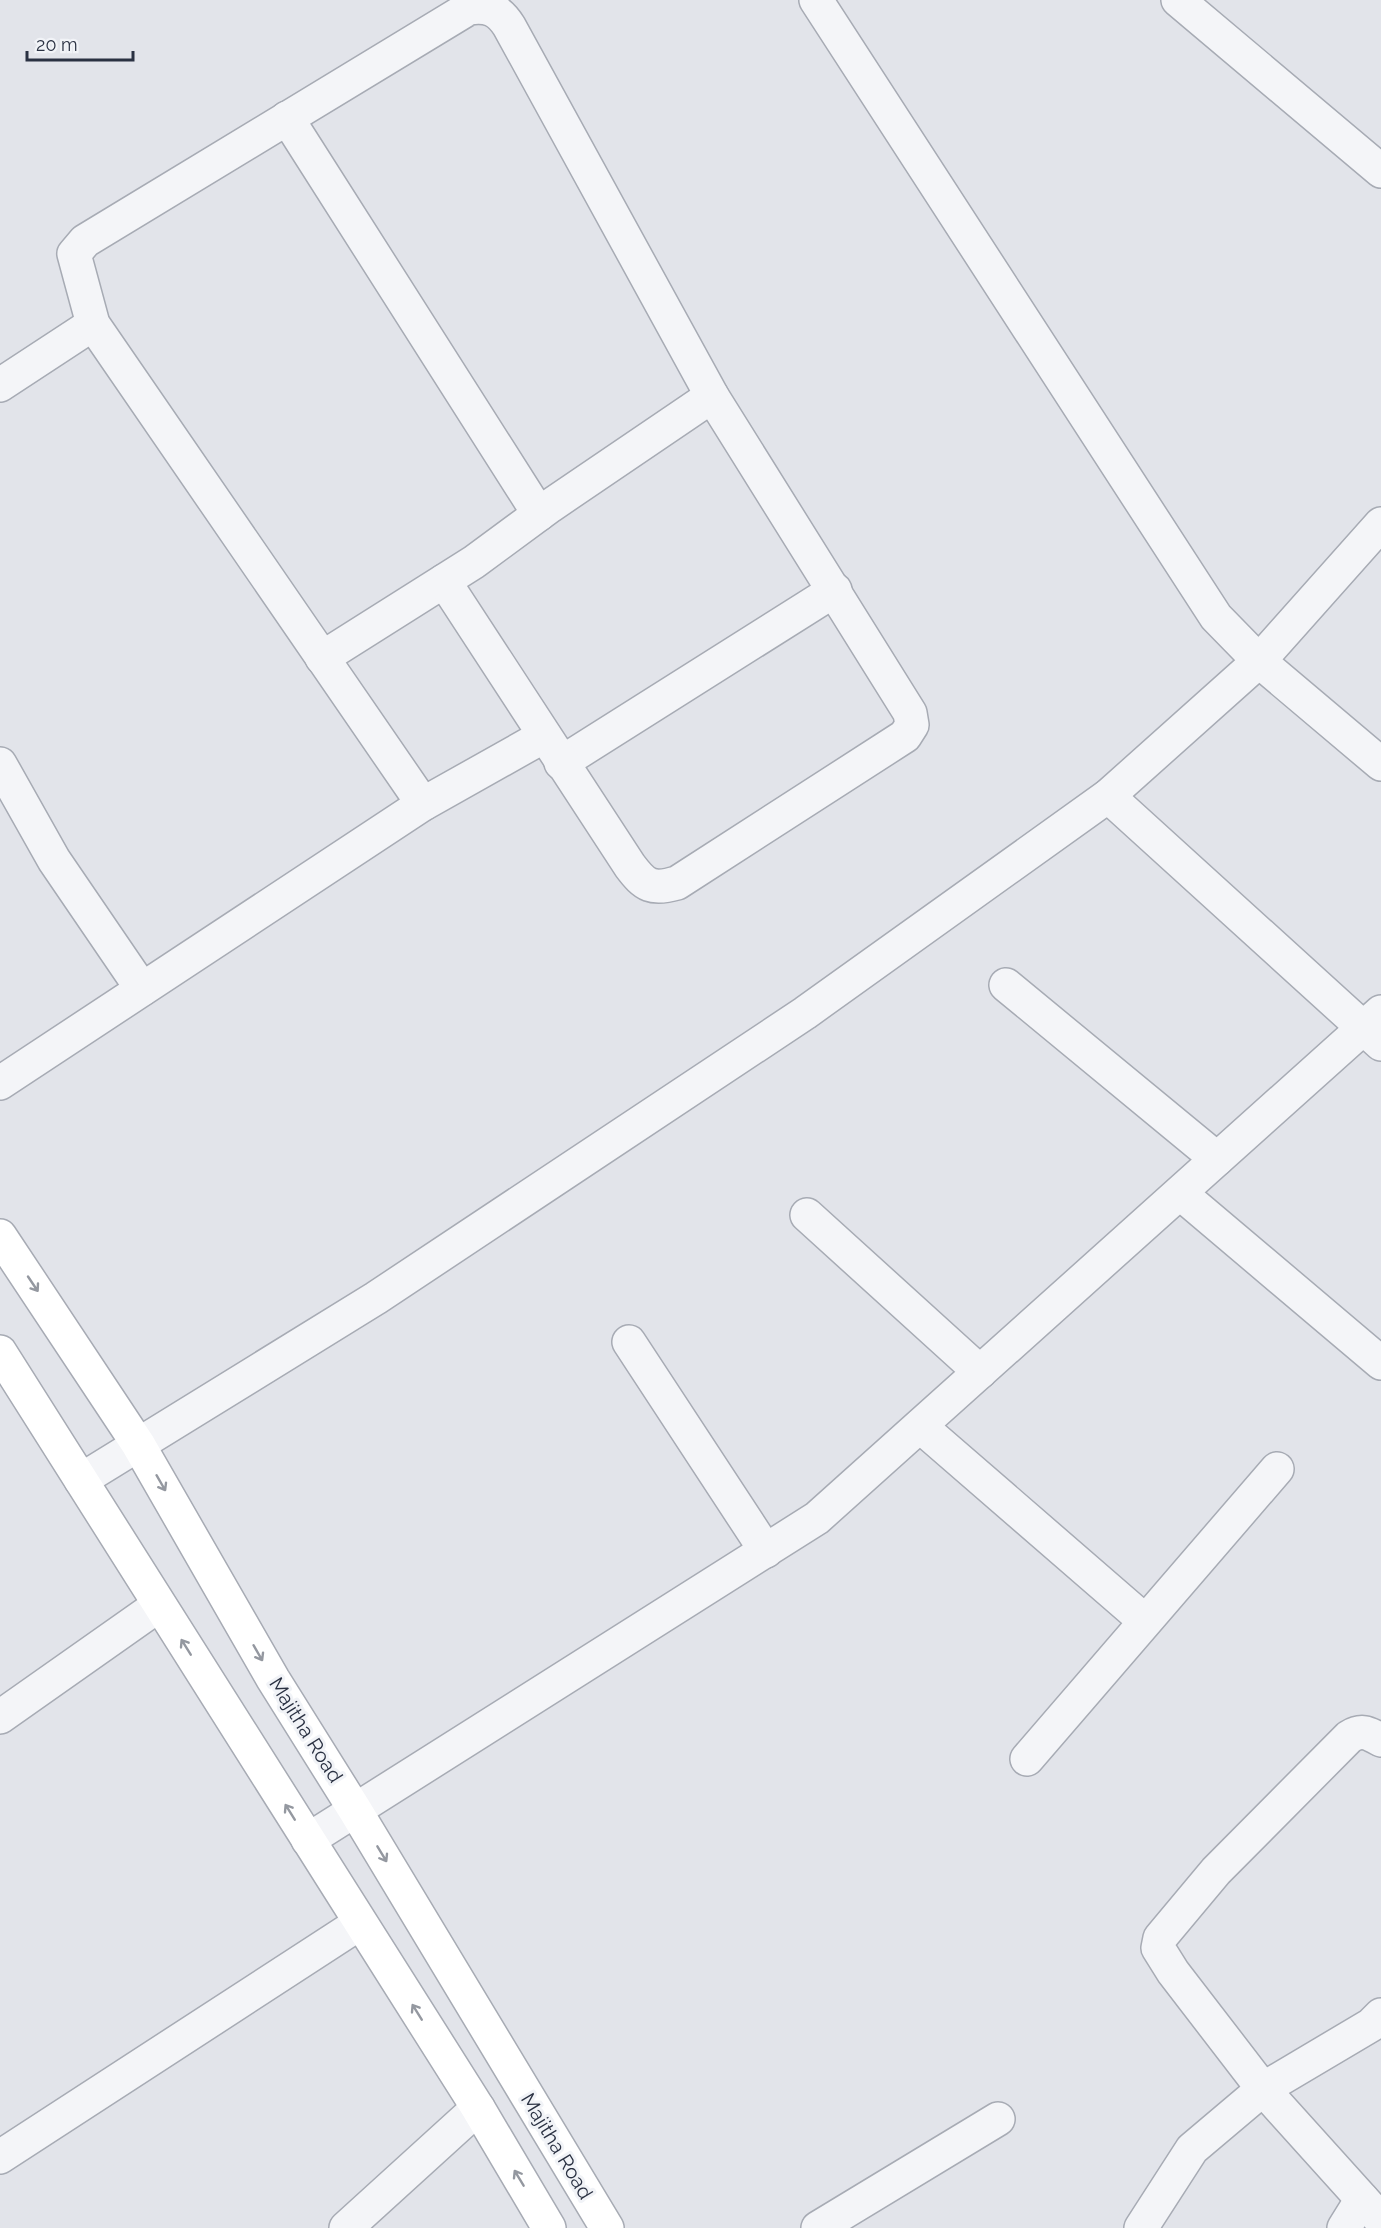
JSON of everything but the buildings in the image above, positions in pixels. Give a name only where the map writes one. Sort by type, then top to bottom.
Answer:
[{"type":"main road","name":"Majitha Road","points":[[0,1236],[138,1444],[273,1679],[355,1810],[607,2228]]},
{"type":"main road","points":[[0,1352],[478,2108],[549,2228]]},
{"type":"street","points":[[816,0],[1216,617],[1259,661],[1381,764]]},
{"type":"street","points":[[1178,0],[1381,171]]},
{"type":"street","points":[[423,804],[93,324],[74,254],[85,241],[287,118],[469,8],[482,6],[496,10],[509,26],[712,396],[835,590],[913,721],[909,732],[677,883],[663,887],[652,886],[643,882],[552,750],[444,581]]},
{"type":"street","points":[[287,118],[540,514]]},
{"type":"street","points":[[0,385],[93,324]]},
{"type":"street","points":[[322,658],[474,562],[712,396]]},
{"type":"street","points":[[81,1480],[376,1298],[806,1013],[1108,796],[1259,661],[1381,524]]},
{"type":"street","points":[[0,1083],[423,804],[552,750],[835,590]]},
{"type":"street","points":[[0,764],[54,860],[142,989]]},
{"type":"street","points":[[308,1840],[817,1518],[1217,1160],[1375,1028],[1108,796]]},
{"type":"street","points":[[1006,985],[1217,1160]]},
{"type":"street","points":[[1180,1193],[1381,1364]]},
{"type":"street","points":[[807,1215],[980,1372]]},
{"type":"street","points":[[629,1342],[766,1551]]},
{"type":"street","points":[[920,1426],[1145,1621]]},
{"type":"street","points":[[1027,1759],[1277,1469]]},
{"type":"street","points":[[0,1717],[159,1605]]},
{"type":"street","points":[[1344,2228],[1372,2209],[1263,2089],[1173,1972],[1158,1948],[1160,1938],[1216,1871],[1348,1737],[1357,1731],[1365,1732],[1381,1740]]},
{"type":"street","points":[[0,2157],[360,1923]]},
{"type":"street","points":[[1141,2228],[1192,2149],[1263,2089],[1371,2025],[1381,2015]]},
{"type":"street","points":[[346,2228],[478,2108]]},
{"type":"street","points":[[818,2228],[998,2119]]}]
